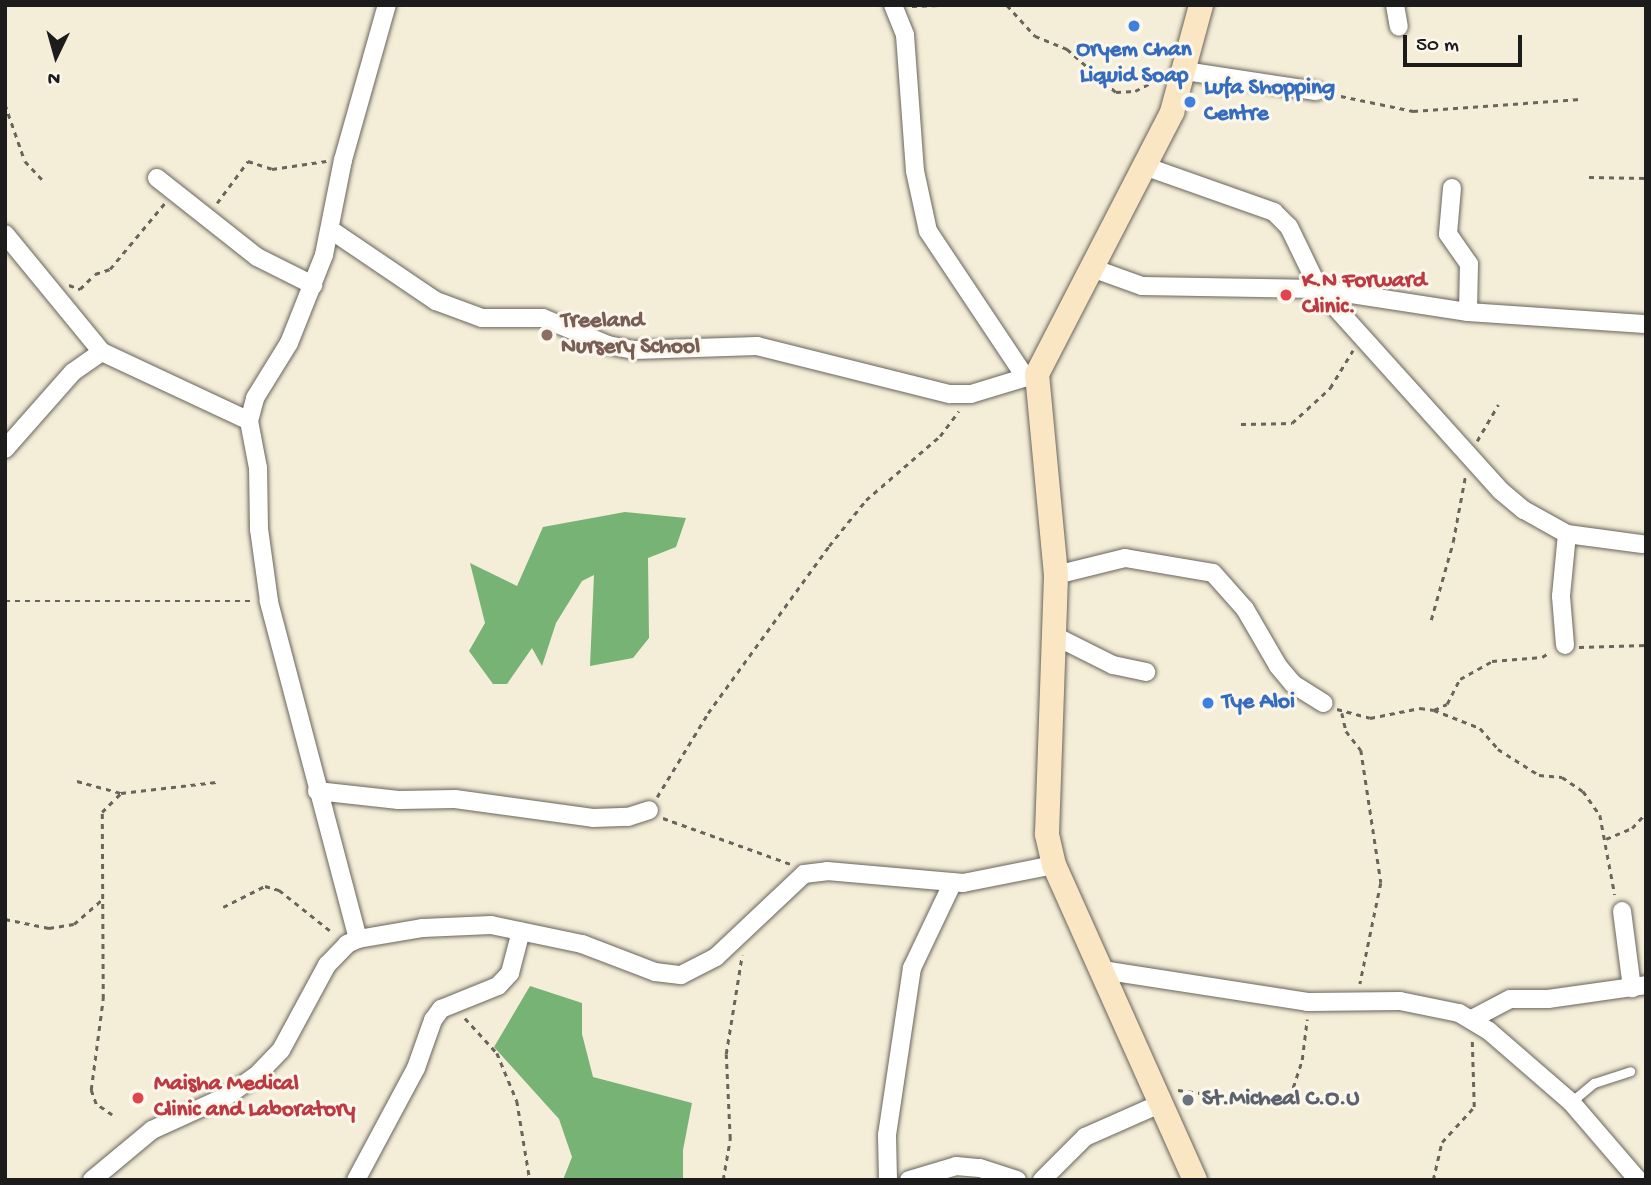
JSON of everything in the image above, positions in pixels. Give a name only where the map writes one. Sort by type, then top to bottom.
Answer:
[{"type":"street","points":[[353,941],[269,601],[259,529],[258,468],[249,421],[255,398],[289,344],[313,285],[331,230],[343,160],[387,5]]},
{"type":"street","points":[[331,230],[436,301],[482,318],[543,318],[608,345],[634,350],[757,346],[848,365],[921,389],[971,394],[1031,374],[1093,268],[1147,167],[1185,71],[1201,5]]},
{"type":"street","points":[[1395,5],[1399,27]]},
{"type":"street","points":[[895,7],[905,35],[915,171],[928,231],[1031,374],[1056,575],[1057,637],[1048,834],[1054,865],[1195,1180]]},
{"type":"street","points":[[1185,71],[1316,91]]},
{"type":"street","points":[[1147,167],[1274,212],[1289,227],[1319,289],[1469,456],[1524,510],[1567,534],[1642,544]]},
{"type":"street","points":[[157,178],[207,214],[257,257],[313,285]]},
{"type":"street","points":[[1452,188],[1448,234],[1469,264],[1468,312]]},
{"type":"street","points":[[5,234],[53,289],[102,352],[249,421]]},
{"type":"street","points":[[1093,268],[1142,286],[1319,289],[1468,312],[1646,324]]},
{"type":"street","points":[[5,449],[73,372],[102,352]]},
{"type":"street","points":[[1565,645],[1561,596],[1567,534]]},
{"type":"street","points":[[1056,575],[1125,558],[1213,573],[1245,609],[1278,666],[1293,684],[1325,703]]},
{"type":"street","points":[[1057,637],[1113,664],[1146,672]]},
{"type":"street","points":[[317,791],[399,800],[454,799],[593,818],[628,817],[649,810]]},
{"type":"street","points":[[92,1180],[152,1130],[227,1096],[256,1076],[281,1050],[320,976],[353,941],[469,924],[521,931],[582,944],[669,976],[702,967],[799,878],[814,871],[978,882],[1054,865]]},
{"type":"street","points":[[888,1180],[887,1135],[912,968],[953,881]]},
{"type":"street","points":[[1476,1022],[1510,999],[1639,986],[1622,911]]},
{"type":"street","points":[[356,1180],[416,1068],[433,1020],[441,1009],[498,986],[510,973],[521,931]]},
{"type":"street","points":[[1102,970],[1308,1002],[1423,1004],[1476,1022],[1571,1102],[1638,1180]]},
{"type":"street","points":[[1042,1180],[1085,1136],[1160,1098]]},
{"type":"street","points":[[909,1180],[956,1166],[1017,1180]]},
{"type":"lane","points":[[1571,1102],[1594,1083],[1630,1071]]},
{"type":"path","points":[[895,7],[947,5]]},
{"type":"path","points":[[1007,5],[1035,36],[1067,49],[1116,92],[1135,91],[1185,71]]},
{"type":"path","points":[[1316,91],[1413,111],[1581,99]]},
{"type":"path","points":[[5,104],[25,162],[43,180]]},
{"type":"path","points":[[207,214],[248,161],[272,169],[343,160]]},
{"type":"path","points":[[1589,177],[1646,178]]},
{"type":"path","points":[[53,289],[68,285],[79,289],[95,274],[110,269],[174,190]]},
{"type":"path","points":[[1241,424],[1292,423],[1330,388],[1361,334]]},
{"type":"path","points":[[814,871],[684,830],[649,810],[708,713],[829,546],[885,481],[906,468],[940,436],[971,394]]},
{"type":"path","points":[[1431,620],[1453,542],[1469,456],[1498,405]]},
{"type":"path","points":[[1646,592],[1646,611]]},
{"type":"path","points":[[5,601],[269,601]]},
{"type":"path","points":[[1606,648],[1646,645]]},
{"type":"path","points":[[1434,710],[1447,704],[1460,679],[1492,661],[1523,658]]},
{"type":"path","points":[[1325,703],[1341,711],[1370,718],[1420,708],[1434,710],[1480,727],[1517,762],[1539,775],[1562,777],[1583,791],[1600,815],[1612,887],[1622,911]]},
{"type":"path","points":[[1341,711],[1346,731],[1361,750],[1381,883],[1357,1001]]},
{"type":"path","points":[[77,781],[121,793],[216,782]]},
{"type":"path","points":[[112,1115],[96,1104],[91,1090],[103,999],[102,812],[121,793]]},
{"type":"path","points":[[1606,839],[1632,828],[1646,813]]},
{"type":"path","points":[[223,907],[265,886],[279,890],[353,941]]},
{"type":"path","points":[[5,919],[49,928],[74,924],[102,900]]},
{"type":"path","points":[[723,1180],[730,1139],[726,1054],[743,959],[740,934]]},
{"type":"path","points":[[1160,1098],[1172,1089],[1282,1104],[1290,1097],[1305,1048],[1308,1002]]},
{"type":"path","points":[[454,1004],[496,1053],[517,1101],[530,1180]]},
{"type":"path","points":[[1433,1180],[1442,1142],[1474,1107],[1470,1045],[1476,1022]]},
{"type":"green space","points":[[625,512],[686,518],[676,547],[648,558],[649,638],[633,658],[590,666],[594,575],[582,581],[556,623],[542,666],[532,648],[507,684],[493,684],[469,651],[485,623],[470,563],[517,586],[543,527]]},
{"type":"green space","points":[[530,986],[582,1003],[582,1034],[593,1077],[692,1103],[683,1150],[683,1180],[563,1180],[572,1157],[559,1119],[494,1047]]},
{"type":"place","name":"Oryem Chan Liquid Soap","points":[[1134,26]]},
{"type":"place","name":"Lufa Shopping Centre","points":[[1190,102]]},
{"type":"place","name":"K.N Forward Clinic.","points":[[1286,295]]},
{"type":"place","name":"Treeland Nursery School","points":[[547,335]]},
{"type":"place","name":"Tye Aloi","points":[[1208,703]]},
{"type":"place","name":"Maisha Medical Clinic and Laboratory","points":[[138,1098]]},
{"type":"place","name":"St.Micheal C.O.U","points":[[1188,1100]]}]
